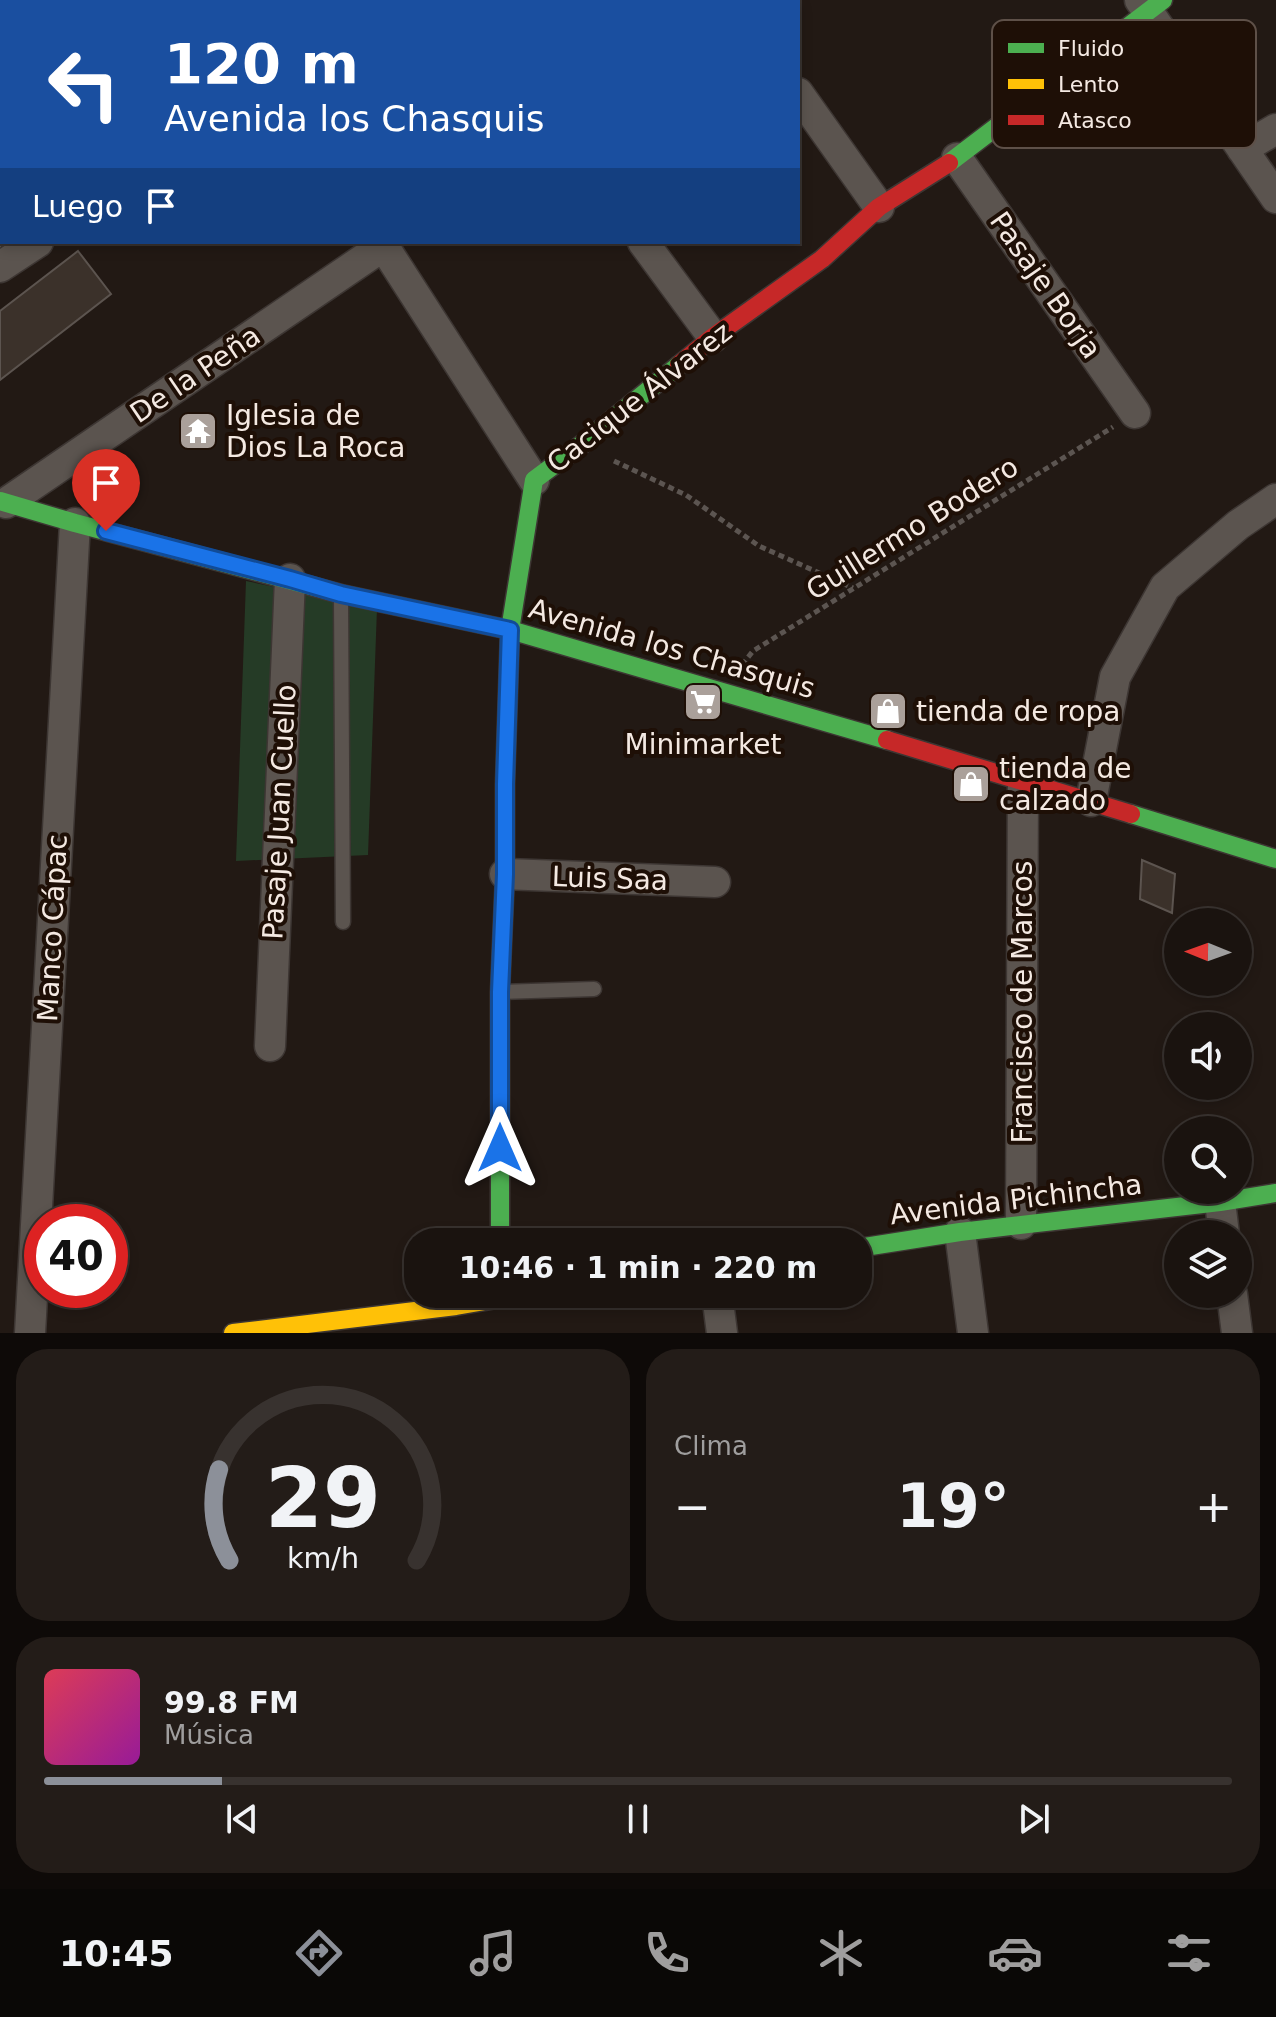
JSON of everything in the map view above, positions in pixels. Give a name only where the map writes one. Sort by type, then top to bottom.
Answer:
[{"type":"main road","name":"Cacique Álvarez","points":[[1130,20],[1150,4]]},
{"type":"main road","name":"Cacique Álvarez","points":[[500,1228],[500,992],[510,630],[534,480],[713,337],[822,259],[879,207],[957,158],[992,130]]},
{"type":"main road","name":"Avenida los Chasquis","points":[[3,502],[341,594],[510,630],[1023,780],[1276,859]]},
{"type":"main road","name":"Avenida Pichincha","points":[[1252,1197],[1276,1193]]},
{"type":"main road","name":"Avenida Pichincha","points":[[872,1246],[1021,1224],[1202,1204]]},
{"type":"main road","points":[[233,1333],[458,1320],[482,1308]]},
{"type":"street","points":[[800,96],[879,207]]},
{"type":"street","points":[[1256,141],[1276,129]]},
{"type":"street","points":[[1242,149],[1276,198]]},
{"type":"street","name":"Pasaje Borja","points":[[957,158],[1135,413]]},
{"type":"street","points":[[0,267],[35,244]]},
{"type":"street","points":[[382,244],[534,480]]},
{"type":"street","name":"De la Peña","points":[[3,502],[382,244]]},
{"type":"street","points":[[644,244],[713,337]]},
{"type":"street","points":[[1091,801],[1115,677],[1165,587],[1238,525],[1276,499]]},
{"type":"street","name":"Manco Cápac","points":[[30,1333],[75,523]]},
{"type":"street","name":"Pasaje Juan Cuello","points":[[270,1046],[290,579]]},
{"type":"street","name":"Francisco de Marcos","points":[[1021,1224],[1023,780]]},
{"type":"street","name":"Luis Saa","points":[[505,874],[715,882]]},
{"type":"street","points":[[960,1232],[973,1333]]},
{"type":"street","points":[[719,1308],[722,1333]]},
{"type":"street","points":[[1234,1308],[1237,1333]]},
{"type":"lane","points":[[341,594],[343,922]]},
{"type":"lane","points":[[500,992],[594,989]]},
{"type":"path","name":"Guillermo Bodero","points":[[721,690],[753,651],[1135,413]]},
{"type":"path","points":[[581,445],[686,495],[759,546],[853,588]]},
{"type":"green space","points":[[246,581],[377,608],[368,855],[236,861]]},
{"type":"building","points":[[0,244],[12,244],[0,252]]},
{"type":"building","points":[[78,251],[111,294],[0,380],[0,311]]},
{"type":"building","points":[[1142,860],[1175,874],[1172,908],[1164,910],[1140,899]]},
{"type":"traffic: fast","points":[[1137,20],[1163,0]]},
{"type":"traffic: fast","points":[[949,163],[992,130]]},
{"type":"traffic: fast","points":[[500,1228],[500,992],[510,630],[534,480],[679,365]]},
{"type":"traffic: fast","points":[[0,501],[341,594],[510,630],[887,740]]},
{"type":"traffic: fast","points":[[1131,814],[1276,859]]},
{"type":"traffic: fast","points":[[872,1246],[1276,1193]]},
{"type":"traffic: slow","points":[[233,1333],[439,1308]]},
{"type":"traffic: jam","points":[[679,365],[822,259],[879,207],[949,163]]},
{"type":"traffic: jam","points":[[887,740],[1131,814]]},
{"type":"place","name":"Iglesia de Dios La Roca","points":[[198,431]]},
{"type":"place","name":"Minimarket","points":[[703,702]]},
{"type":"place","name":"tienda de ropa","points":[[888,711]]},
{"type":"place","name":"tienda de calzado","points":[[971,784]]},
{"type":"route","points":[[106,531],[341,594],[510,630],[500,992],[500,1148]]}]
